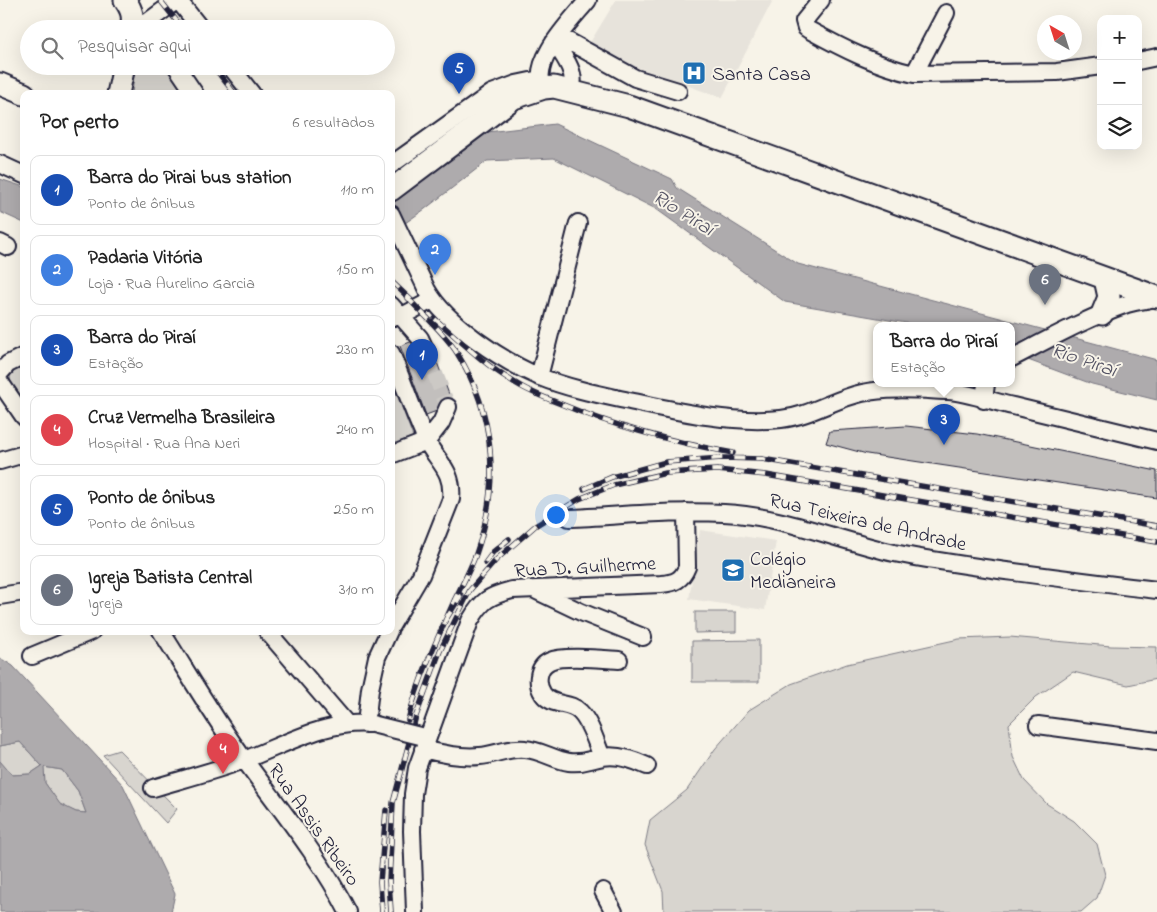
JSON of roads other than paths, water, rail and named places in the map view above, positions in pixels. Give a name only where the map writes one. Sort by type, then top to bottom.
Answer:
[{"type":"main road","points":[[125,0],[137,20]]},
{"type":"main road","points":[[395,187],[513,99],[541,82],[550,73],[629,106],[1157,297]]},
{"type":"main road","points":[[119,90],[122,75]]},
{"type":"main road","points":[[0,84],[20,92]]},
{"type":"main road","points":[[1102,314],[1109,297],[1105,279]]},
{"type":"street","points":[[149,20],[177,0],[193,20]]},
{"type":"street","points":[[395,163],[492,93],[516,84],[541,82],[544,60],[557,39],[588,0]]},
{"type":"street","points":[[822,0],[804,21],[806,28],[861,56],[914,74],[1057,72],[1097,67]]},
{"type":"street","points":[[914,74],[946,13]]},
{"type":"street","points":[[557,39],[572,83]]},
{"type":"street","points":[[557,39],[634,78],[678,91]]},
{"type":"street","points":[[1142,60],[1157,57]]},
{"type":"street","points":[[182,75],[192,90]]},
{"type":"street","points":[[237,75],[249,90]]},
{"type":"street","points":[[0,164],[20,173]]},
{"type":"street","points":[[395,223],[432,300],[448,317],[484,346],[539,376],[585,392],[673,410],[744,420],[782,419],[803,415],[838,400],[863,393],[891,390],[957,388],[985,392],[1157,441]]},
{"type":"street","points":[[539,376],[578,223]]},
{"type":"street","points":[[1015,356],[1102,314],[1128,304],[1157,297]]},
{"type":"street","points":[[395,317],[432,300]]},
{"type":"street","points":[[395,318],[420,338],[426,351]]},
{"type":"street","points":[[0,354],[20,356]]},
{"type":"street","points":[[0,373],[8,364],[20,358]]},
{"type":"street","points":[[395,363],[427,441],[444,465],[452,488],[451,499],[421,575],[395,619]]},
{"type":"street","points":[[0,382],[20,411]]},
{"type":"street","points":[[395,453],[427,441],[441,423],[448,407]]},
{"type":"street","points":[[0,461],[20,455]]},
{"type":"street","name":"Rua Teixeira de Andrade","points":[[569,518],[686,512],[745,515],[822,532],[928,560],[1075,581],[1157,590]]},
{"type":"street","name":"Rua D. Guilherme","points":[[415,912],[412,831],[413,794],[417,768],[424,741],[470,621],[477,608],[485,600],[496,594],[512,590],[676,582],[684,575],[687,567],[686,512]]},
{"type":"street","points":[[535,590],[581,612],[643,637]]},
{"type":"street","points":[[0,596],[20,593]]},
{"type":"street","points":[[32,656],[82,635]]},
{"type":"street","name":"Rua Assis Ribeiro","points":[[164,635],[245,760],[340,896],[348,912]]},
{"type":"street","points":[[270,635],[346,723]]},
{"type":"street","points":[[369,724],[370,689],[377,657],[387,635]]},
{"type":"street","points":[[602,757],[582,714],[574,707],[557,704],[546,698],[540,690],[540,674],[545,664],[556,659],[618,660]]},
{"type":"street","points":[[153,788],[245,760],[280,744],[346,723],[369,724],[424,741],[451,756],[481,756],[499,751],[525,748],[569,762],[589,762],[602,757],[622,757],[647,766]]},
{"type":"street","points":[[1038,725],[1157,740]]},
{"type":"street","points":[[603,891],[614,912]]},
{"type":"water","name":"Rio Piraí","points":[[555,124],[672,179],[677,188],[798,264],[1015,322],[901,322],[785,302],[656,209],[554,158],[487,161],[395,230],[395,194],[479,133]]},
{"type":"water","points":[[0,179],[20,186],[20,221],[0,212]]},
{"type":"water","name":"Rio Piraí","points":[[1015,322],[1157,360],[1157,400],[1092,384],[1015,355]]},
{"type":"water","points":[[0,658],[13,666],[123,785],[175,894],[171,912],[0,912],[0,761],[12,775],[30,774],[42,766],[20,742],[0,746]],"holes":[[[44,767],[62,770],[78,791],[86,813],[76,812],[60,804],[45,783]]]},
{"type":"tunnel","points":[[426,351],[448,407]]},
{"type":"railway","points":[[160,0],[176,20]]},
{"type":"railway","points":[[220,75],[232,90]]},
{"type":"railway","points":[[395,285],[411,300]]},
{"type":"railway","points":[[406,296],[446,338],[457,353],[470,377],[480,401],[486,426],[490,451],[491,477],[489,503],[476,554],[429,659],[417,689],[408,720]]},
{"type":"railway","points":[[435,319],[489,366],[534,393],[624,427],[667,439],[733,453]]},
{"type":"railway","points":[[584,489],[612,477],[666,462],[722,458],[762,459],[1157,526]]},
{"type":"railway","points":[[391,912],[389,881],[393,803],[416,716],[440,651],[470,590],[497,559],[535,526],[579,499],[614,485],[666,473],[717,470],[766,475],[1157,542]]},
{"type":"railway","points":[[485,563],[493,552],[509,539]]},
{"type":"railway","points":[[445,621],[461,595]]},
{"type":"railway","points":[[382,912],[380,882],[386,810]]},
{"type":"place","name":"Santa Casa","points":[[694,73]]},
{"type":"place","name":"Ponto de ônibus","points":[[459,94]]},
{"type":"place","name":"Padaria Vitória","points":[[435,275]]},
{"type":"place","name":"Igreja Batista Central","points":[[1045,305]]},
{"type":"place","name":"Barra do Pirai bus station","points":[[422,380]]},
{"type":"place","name":"Barra do Piraí","points":[[944,445]]},
{"type":"place","name":"Colégio Medianeira","points":[[733,570]]},
{"type":"place","name":"Cruz Vermelha Brasileira","points":[[223,774]]}]
